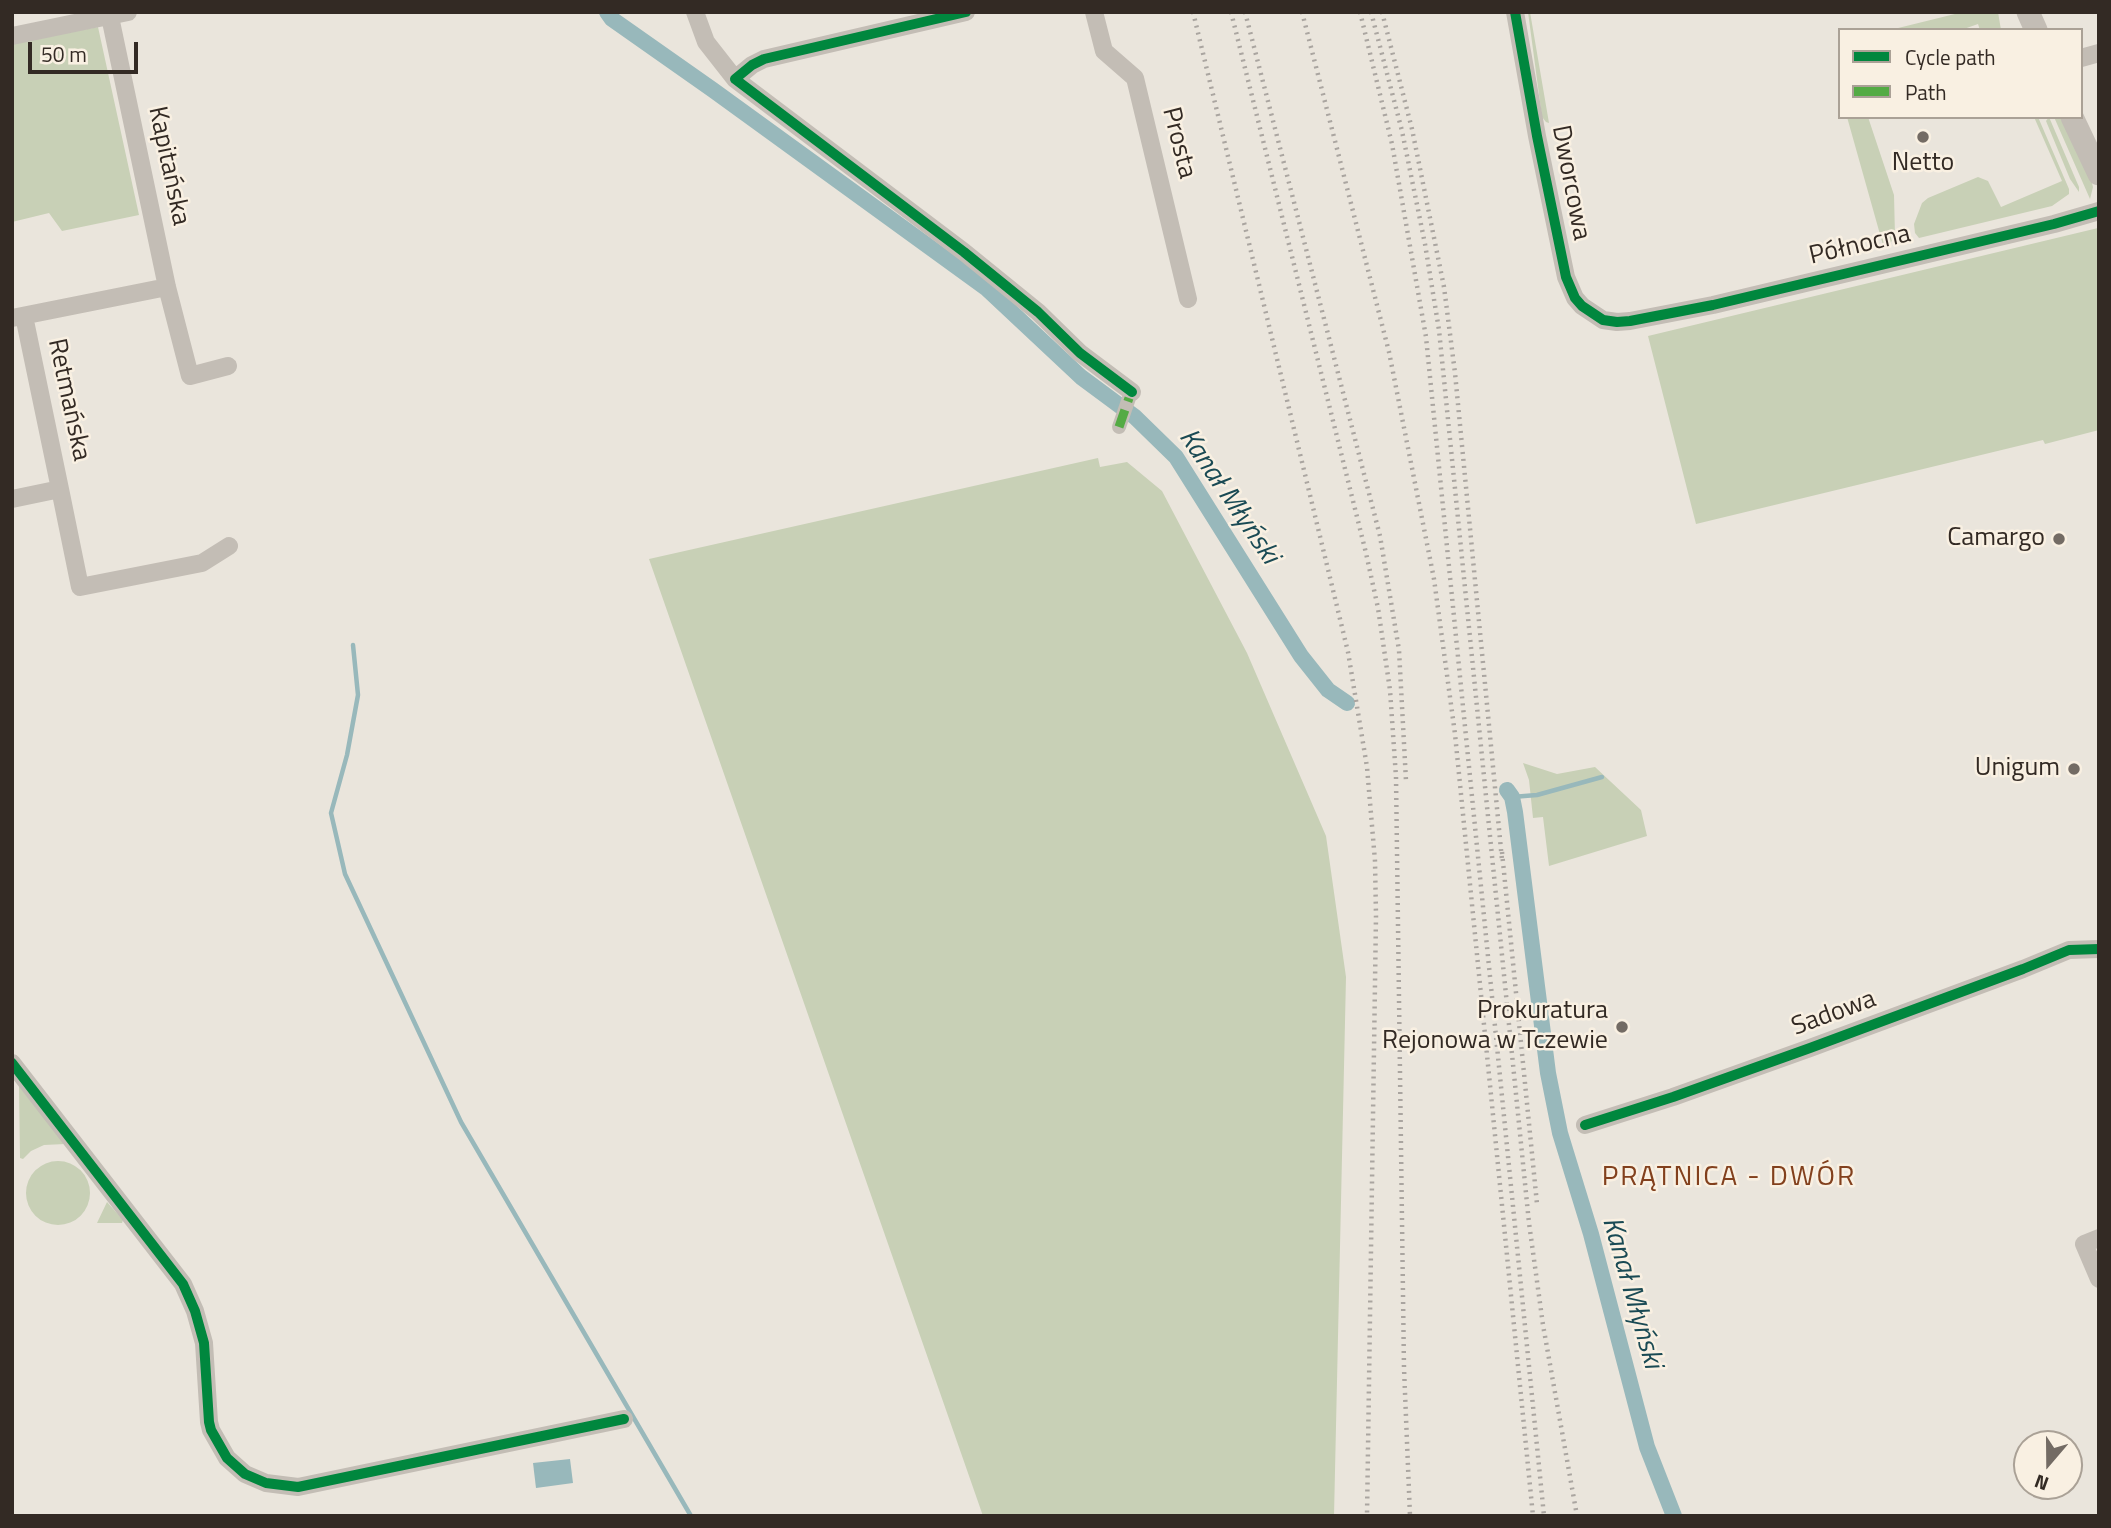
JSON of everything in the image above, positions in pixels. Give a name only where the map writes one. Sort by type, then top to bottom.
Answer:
[{"type":"street","points":[[12,36],[128,12]]},
{"type":"street","points":[[695,12],[706,42],[735,79],[964,252],[1038,312],[1080,353],[1131,395],[1119,427]]},
{"type":"street","points":[[735,79],[764,59],[966,12]]},
{"type":"street","name":"Prosta","points":[[1094,12],[1104,51],[1135,78],[1188,299]]},
{"type":"street","name":"Dworcowa","points":[[1516,12],[1537,136],[1570,288],[1575,298],[1593,314],[1610,321],[1630,321]]},
{"type":"street","points":[[2028,12],[2035,28]]},
{"type":"street","name":"Kapitańska","points":[[109,14],[167,287],[190,376],[228,366]]},
{"type":"street","points":[[2074,119],[2099,174]]},
{"type":"street","name":"Północna","points":[[1630,321],[1713,305],[2099,211]]},
{"type":"street","points":[[18,317],[167,287]]},
{"type":"street","name":"Retmańska","points":[[12,499],[60,489],[18,317]]},
{"type":"street","points":[[60,489],[80,587],[202,563],[229,546]]},
{"type":"street","name":"Sadowa","points":[[1585,1125],[1798,1052],[2069,950],[2099,949]]},
{"type":"street","points":[[12,1063],[183,1284],[204,1342],[211,1430],[227,1458],[244,1474],[266,1483],[298,1487],[624,1419]]},
{"type":"street","points":[[2099,1238],[2084,1244],[2099,1279]]},
{"type":"green space","points":[[1530,12],[1549,123],[1542,117]]},
{"type":"green space","points":[[1963,12],[1998,12],[2001,28],[1979,28],[1978,24],[1967,28],[1898,28]]},
{"type":"green space","points":[[98,27],[139,215],[62,231],[49,213],[12,222],[12,43]]},
{"type":"green space","points":[[1848,119],[1869,119],[1894,195],[1895,236],[1889,245],[1883,245]]},
{"type":"green space","points":[[2035,119],[2039,119],[2069,194],[2052,206],[1919,238],[1915,233],[1914,224],[1922,203],[1978,177],[1988,181],[2001,207],[2062,181]]},
{"type":"green space","points":[[2050,119],[2079,192],[2070,179],[2046,121]]},
{"type":"green space","points":[[2055,119],[2061,119],[2090,175],[2093,187],[2090,199]]},
{"type":"green space","points":[[2098,228],[2099,430],[2045,444],[2043,440],[1696,524],[1648,336]]},
{"type":"green space","points":[[1098,458],[1100,467],[1127,462],[1162,491],[1247,653],[1326,836],[1346,977],[1334,1516],[983,1516],[649,559]]},
{"type":"green space","points":[[1523,763],[1557,774],[1595,767],[1641,810],[1647,836],[1549,866],[1543,817],[1533,818],[1529,780]]},
{"type":"green space","points":[[19,1086],[65,1144],[44,1145],[31,1151],[23,1159],[20,1158]]},
{"type":"green space","points":[[52,1161],[64,1161],[81,1170],[88,1181],[88,1205],[81,1216],[64,1225],[52,1225],[40,1220],[31,1211],[26,1199],[26,1187],[31,1175],[40,1166]]},
{"type":"green space","points":[[107,1202],[123,1220],[122,1223],[97,1223]]},
{"type":"water","points":[[570,1459],[573,1483],[536,1488],[533,1463]]},
{"type":"waterway","name":"Kanał Młyński","points":[[607,12],[612,19],[986,288],[1081,377],[1135,417],[1176,457],[1301,656],[1328,690],[1347,703]]},
{"type":"waterway","points":[[353,645],[358,695],[347,755],[331,813],[345,874],[461,1122],[691,1516]]},
{"type":"waterway","points":[[1512,797],[1537,795],[1602,777]]},
{"type":"waterway","name":"Kanał Młyński","points":[[1507,790],[1512,797],[1515,812],[1548,1073],[1560,1133],[1591,1234],[1647,1447],[1674,1516]]},
{"type":"railway","points":[[1193,12],[1348,652],[1367,767],[1375,861],[1376,916],[1367,1516]]},
{"type":"railway","points":[[1231,12],[1366,553],[1378,608],[1390,690],[1396,777],[1404,1368],[1410,1516]]},
{"type":"railway","points":[[1245,12],[1380,536],[1399,650],[1406,781]]},
{"type":"railway","points":[[1302,12],[1389,352],[1434,579],[1455,734],[1533,1516]]},
{"type":"railway","points":[[1360,12],[1392,144],[1426,337],[1544,1516]]},
{"type":"railway","points":[[1371,12],[1402,131],[1439,330],[1529,1223],[1543,1325],[1577,1516]]},
{"type":"railway","points":[[1382,12],[1412,129],[1444,287],[1455,373],[1502,860]]},
{"type":"railway","points":[[1502,852],[1537,1204]]},
{"type":"marked path","points":[[1119,427],[1129,398]]},
{"type":"cycle path","points":[[966,12],[764,59],[735,79],[964,252],[1038,312],[1080,353],[1132,392]]},
{"type":"cycle path","points":[[1515,12],[1566,277],[1575,298],[1603,320],[1630,321],[1713,305],[2099,211]]},
{"type":"cycle path","points":[[1585,1125],[1810,1048],[2069,950],[2099,949]]},
{"type":"cycle path","points":[[12,1063],[183,1284],[195,1311],[204,1343],[211,1430],[227,1458],[245,1474],[266,1483],[298,1487],[624,1419]]},
{"type":"place","name":"Netto","points":[[1923,137]]},
{"type":"place","name":"Camargo","points":[[2059,539]]},
{"type":"place","name":"Unigum","points":[[2074,769]]},
{"type":"place","name":"Prokuratura Rejonowa w Tczewie","points":[[1622,1027]]},
{"type":"district","name":"PRĄTNICA - DWÓR","points":[[1729,1178]]}]
